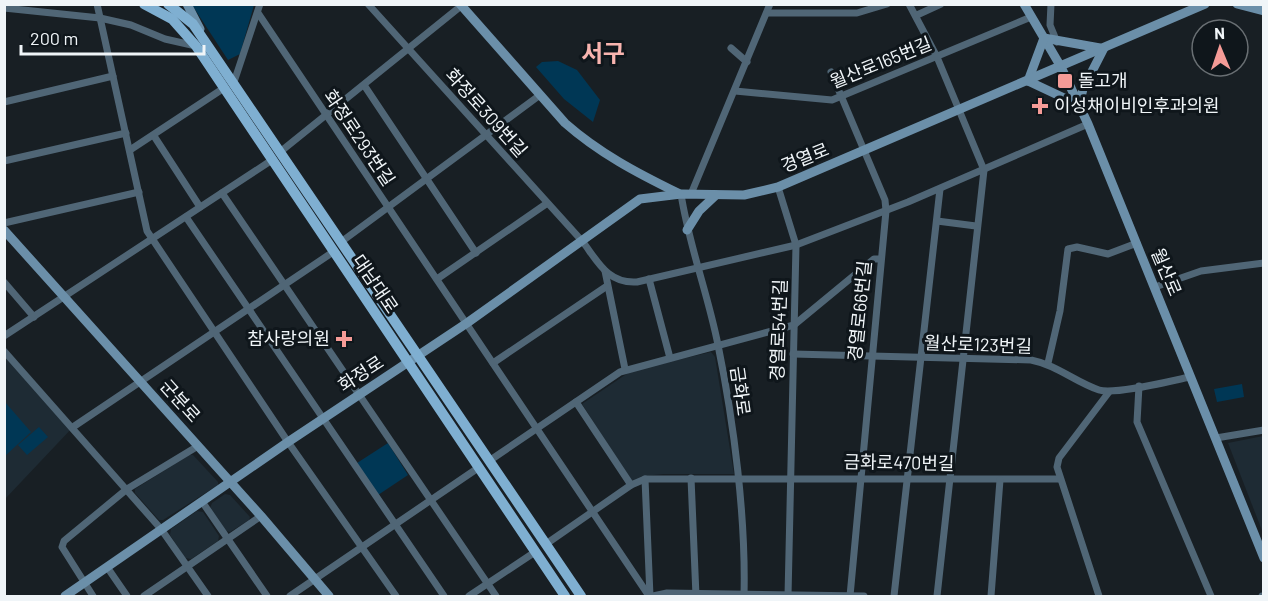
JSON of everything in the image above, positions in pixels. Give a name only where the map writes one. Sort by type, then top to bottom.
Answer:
[{"type":"main road","name":"대남대로","points":[[144,4],[172,19],[200,43]]},
{"type":"main road","name":"대남대로","points":[[168,4],[186,16],[200,43],[276,156],[333,252],[565,597]]},
{"type":"main road","name":"대남대로","points":[[276,156],[341,242],[581,597]]},
{"type":"street","points":[[97,4],[147,231],[288,442],[396,597]]},
{"type":"street","points":[[187,4],[200,43]]},
{"type":"street","points":[[130,150],[229,85],[260,4]]},
{"type":"street","name":"화정로309번길","points":[[368,4],[546,204],[583,242],[604,271]]},
{"type":"street","points":[[686,194],[735,91],[770,4]]},
{"type":"street","points":[[767,13],[864,12],[887,4]]},
{"type":"street","points":[[909,4],[917,15],[937,57],[984,170],[976,226],[937,597]]},
{"type":"street","points":[[917,15],[941,4]]},
{"type":"street","name":"월산로","points":[[1024,4],[1061,67],[1088,124],[1263,558]]},
{"type":"street","points":[[1051,4],[1050,25],[1057,42]]},
{"type":"street","points":[[1179,4],[1183,14]]},
{"type":"street","name":"경열로","points":[[461,5],[564,123],[602,153],[686,194],[744,195],[778,187],[864,152],[1205,4]]},
{"type":"street","points":[[1237,4],[1263,11]]},
{"type":"street","points":[[4,336],[276,156],[410,50],[461,5]]},
{"type":"street","points":[[4,8],[100,18],[200,43]]},
{"type":"street","name":"화정로293번길","points":[[258,13],[467,322],[592,513],[651,597]]},
{"type":"street","name":"월산로165번길","points":[[735,91],[817,100],[841,97],[1031,17]]},
{"type":"street","points":[[1044,38],[1057,42],[1104,48],[1083,89],[1079,105],[1028,81],[1044,38]]},
{"type":"street","points":[[731,48],[747,62]]},
{"type":"street","name":"경열로66번길","points":[[831,72],[885,200],[886,211],[870,357],[850,596]]},
{"type":"street","points":[[4,102],[113,76]]},
{"type":"street","points":[[364,86],[476,253]]},
{"type":"street","points":[[341,242],[540,95]]},
{"type":"street","points":[[604,271],[618,281],[650,279],[796,245],[940,189],[1088,124]]},
{"type":"street","points":[[4,160],[126,133]]},
{"type":"street","points":[[154,136],[200,207]]},
{"type":"street","name":"경열로54번길","points":[[778,187],[796,245],[788,596]]},
{"type":"street","points":[[894,597],[940,189]]},
{"type":"street","points":[[4,224],[139,192]]},
{"type":"street","points":[[222,193],[496,597]]},
{"type":"street","name":"금화로","points":[[686,194],[687,230],[718,345],[738,478],[745,595]]},
{"type":"street","name":"화정로","points":[[64,597],[583,242],[640,199],[686,194]]},
{"type":"street","points":[[687,230],[699,211],[716,195]]},
{"type":"street","points":[[437,279],[546,204]]},
{"type":"street","points":[[186,217],[444,597]]},
{"type":"street","points":[[937,221],[976,226]]},
{"type":"street","name":"군분로","points":[[4,230],[261,516],[316,579],[328,597]]},
{"type":"street","points":[[1048,363],[1060,311],[1068,249],[1077,247],[1108,254],[1137,243]]},
{"type":"street","points":[[73,427],[333,252]]},
{"type":"street","points":[[489,461],[625,369],[794,325],[874,259],[880,259]]},
{"type":"street","points":[[1155,287],[1201,271],[1263,263]]},
{"type":"street","points":[[604,271],[625,369]]},
{"type":"street","points":[[650,279],[670,358]]},
{"type":"street","points":[[4,282],[34,317]]},
{"type":"street","points":[[494,363],[607,286]]},
{"type":"street","points":[[4,351],[161,529],[208,597]]},
{"type":"street","name":"월산로123번길","points":[[793,354],[1031,360],[1048,363],[1095,388],[1109,392]]},
{"type":"street","points":[[1099,597],[1094,576],[1059,480],[1057,467],[1059,458],[1109,392],[1190,377]]},
{"type":"street","points":[[1138,386],[1137,422],[1211,597]]},
{"type":"street","points":[[576,402],[631,484]]},
{"type":"street","points":[[1216,438],[1263,430]]},
{"type":"street","points":[[93,597],[62,544],[67,537],[127,489],[198,446]]},
{"type":"street","points":[[290,597],[478,468]]},
{"type":"street","name":"금화로470번길","points":[[546,544],[631,484],[645,479],[790,477],[1059,480]]},
{"type":"street","points":[[691,478],[696,595]]},
{"type":"street","points":[[645,479],[651,597],[667,593],[864,597]]},
{"type":"street","points":[[991,597],[1000,480]]},
{"type":"street","points":[[203,503],[267,597]]},
{"type":"street","points":[[149,595],[261,516]]},
{"type":"street","points":[[469,597],[535,552]]},
{"type":"street","points":[[106,567],[127,597]]},
{"type":"shaded area","points":[[192,5],[254,5],[240,54],[228,60]]},
{"type":"shaded area","points":[[558,61],[577,70],[600,100],[593,122],[564,99],[536,67],[542,62]]},
{"type":"shaded area","points":[[4,351],[73,427],[5,499],[4,499]]},
{"type":"shaded area","points":[[711,352],[715,357],[734,474],[664,474],[643,476],[631,481],[582,404],[631,371]]},
{"type":"shaded area","points":[[1242,384],[1244,397],[1217,402],[1214,389]]},
{"type":"shaded area","points":[[5,402],[31,432],[4,456]]},
{"type":"shaded area","points":[[39,427],[48,437],[27,455],[18,445]]},
{"type":"shaded area","points":[[1264,436],[1263,533],[1228,443]]},
{"type":"shaded area","points":[[388,443],[408,475],[378,495],[357,463]]},
{"type":"shaded area","points":[[189,455],[193,455],[218,482],[218,485],[163,520],[159,520],[135,493],[135,489]]},
{"type":"shaded area","points":[[225,494],[230,495],[250,517],[230,532],[225,531],[210,508],[212,503]]},
{"type":"shaded area","points":[[197,511],[203,512],[219,536],[218,541],[191,559],[185,558],[170,535],[171,529]]},
{"type":"place","name":"돌고개","points":[[1065,81]]},
{"type":"place","name":"이성채이비인후과의원","points":[[1040,106]]},
{"type":"place","name":"참사랑의원","points":[[344,339]]},
{"type":"district","name":"서구","points":[[603,54]]}]
